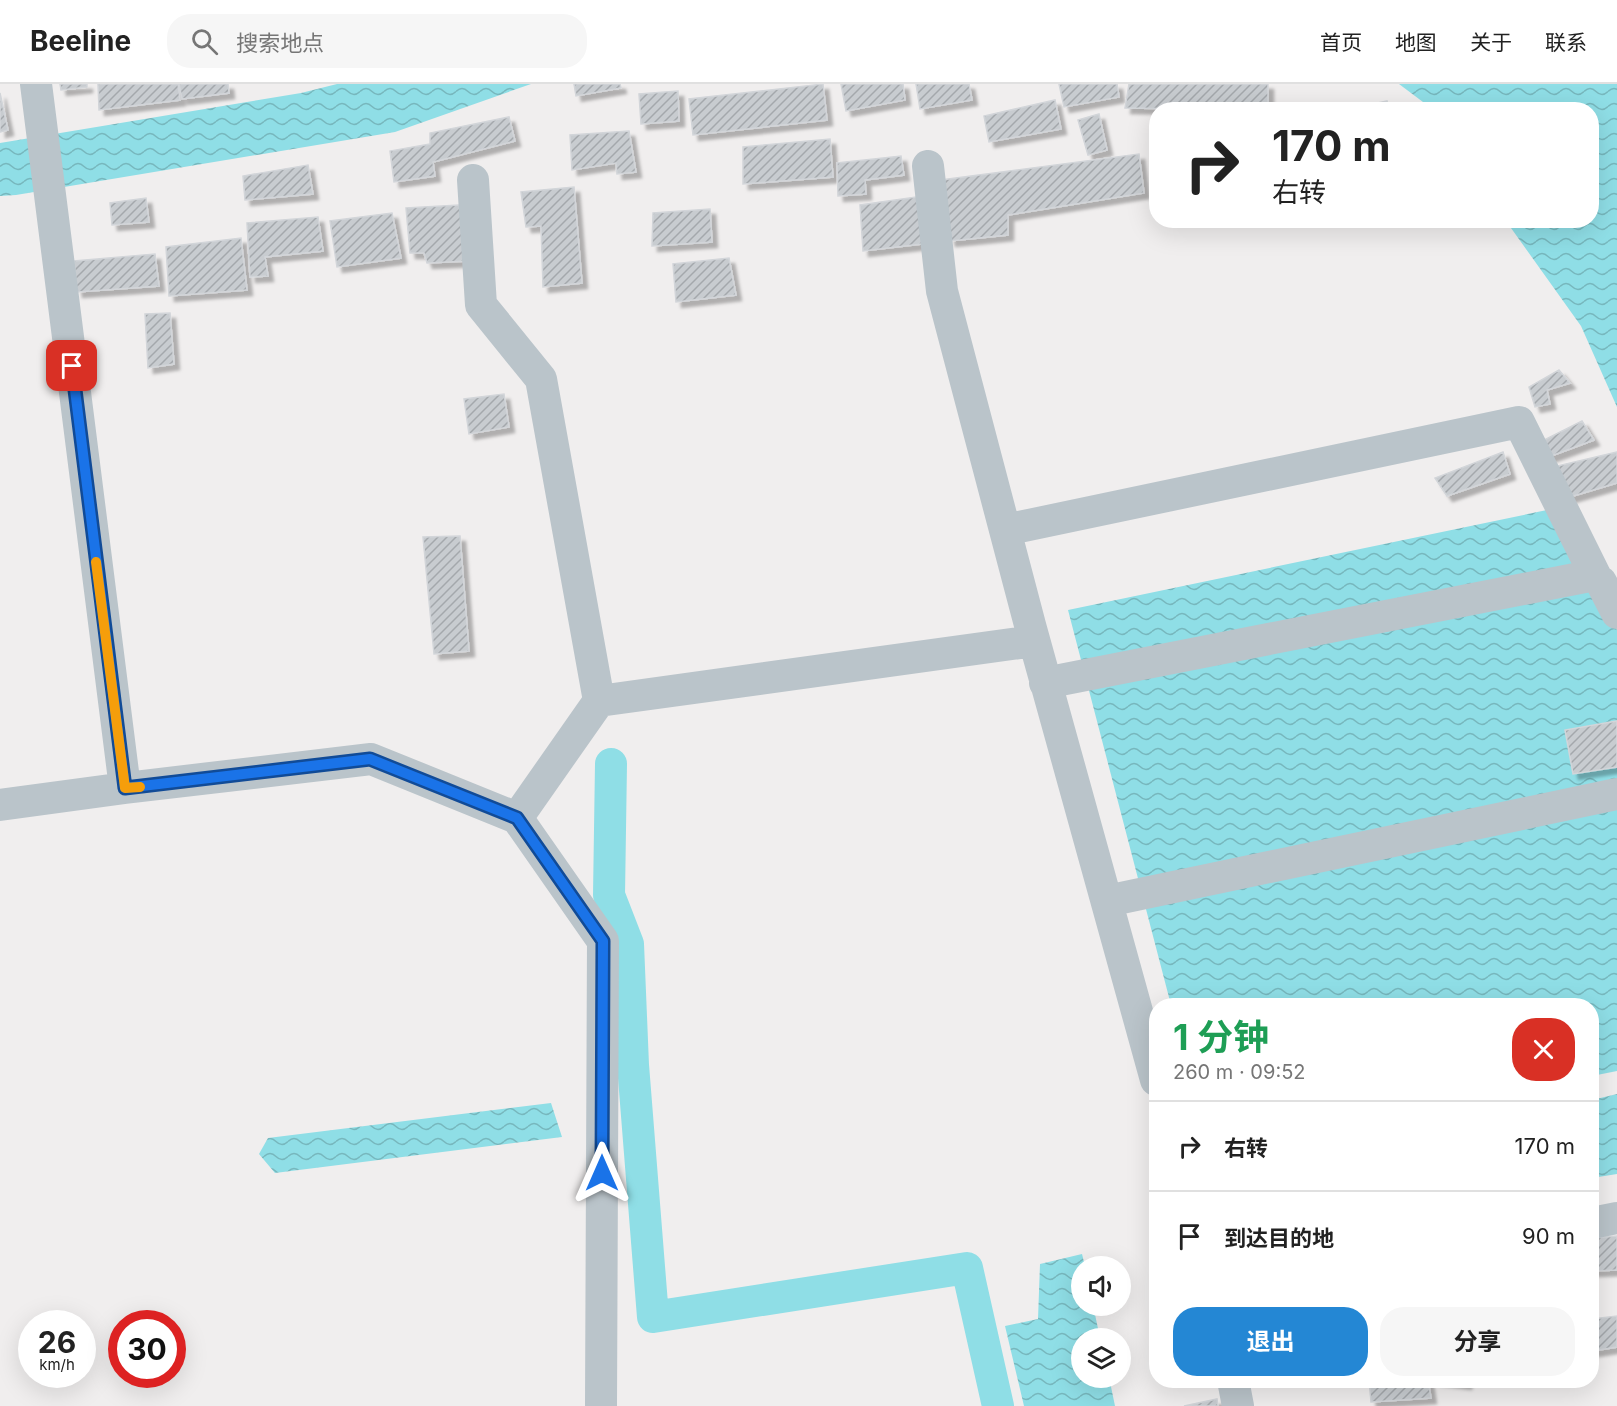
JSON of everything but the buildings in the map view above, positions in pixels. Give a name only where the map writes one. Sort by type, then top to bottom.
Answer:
[{"type":"street","points":[[36,84],[125,788]]},
{"type":"street","points":[[928,166],[942,291],[1034,641],[1149,1054]]},
{"type":"street","points":[[473,180],[481,305],[541,379],[599,701],[517,818]]},
{"type":"street","points":[[1005,530],[1519,422],[1595,575],[1046,683]]},
{"type":"street","points":[[1601,582],[1617,613]]},
{"type":"street","points":[[599,701],[1034,641]]},
{"type":"street","points":[[0,806],[125,788],[370,759],[517,818],[603,941],[601,1406]]},
{"type":"street","points":[[1107,901],[1617,794]]},
{"type":"street","points":[[1599,1222],[1617,1218]]},
{"type":"street","points":[[1235,1388],[1239,1406]]},
{"type":"water","points":[[337,84],[531,84],[395,132],[0,196],[0,143],[301,93]]},
{"type":"water","points":[[1399,84],[1617,84],[1617,407],[1581,326],[1511,228],[1599,228],[1599,102],[1423,102]]},
{"type":"water","points":[[1547,510],[1617,630],[1617,1071],[1599,1075],[1599,998],[1169,998],[1068,610]]},
{"type":"water","points":[[1617,1094],[1617,1174],[1599,1177],[1599,1098]]},
{"type":"water","points":[[551,1103],[562,1137],[275,1173],[259,1154],[268,1138]]},
{"type":"water","points":[[1071,1257],[1071,1316],[1095,1316],[1098,1328],[1071,1328],[1071,1388],[1111,1388],[1115,1406],[1024,1406],[1005,1326],[1038,1319],[1040,1264]]},
{"type":"waterway","points":[[611,764],[609,895],[628,944],[633,1065],[653,1317],[967,1268],[998,1406]]},
{"type":"slow traffic","points":[[96,562],[125,788],[140,787]]},
{"type":"route","points":[[72,366],[125,788],[370,759],[517,818],[603,941],[602,1173]]}]
